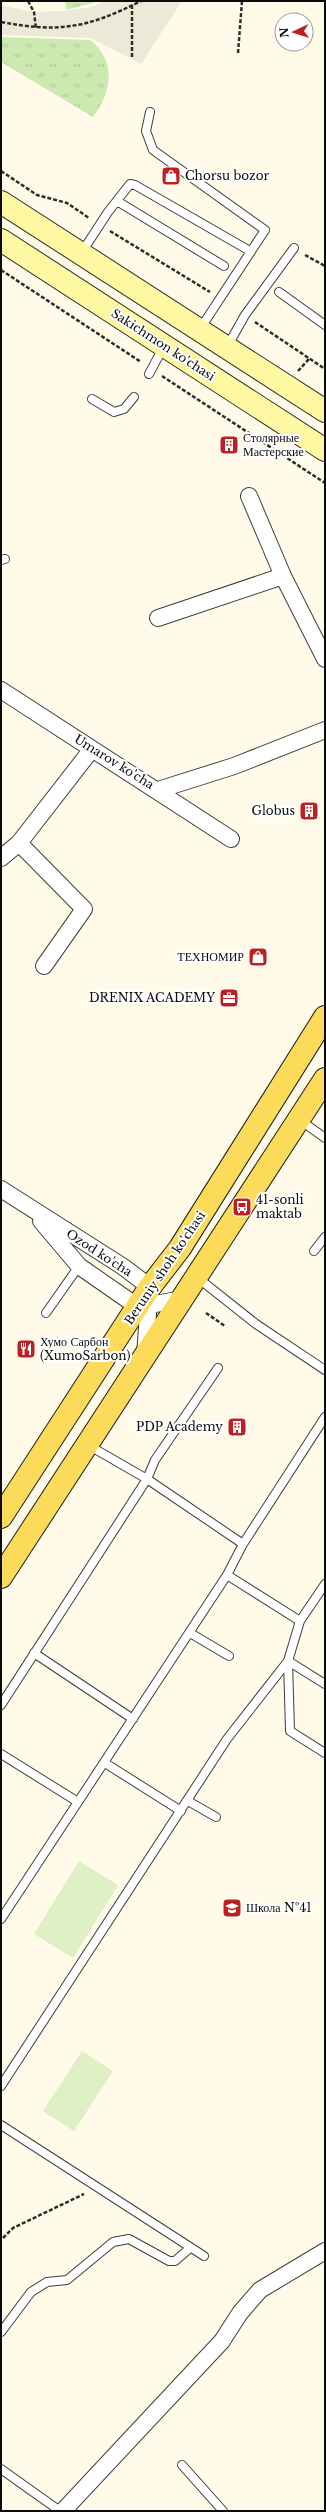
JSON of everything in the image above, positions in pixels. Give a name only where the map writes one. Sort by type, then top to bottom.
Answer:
[{"type":"main road","points":[[1,202],[325,411]]},
{"type":"main road","name":"Sakichmon ko'chasi","points":[[1,240],[325,450]]},
{"type":"main road","name":"Beruniy shoh ko'chasi","points":[[1,1517],[173,1258],[325,1017]]},
{"type":"main road","points":[[1,1577],[325,1079]]},
{"type":"main road","points":[[173,1258],[197,1277]]},
{"type":"street","points":[[249,496],[283,576],[325,659]]},
{"type":"street","points":[[158,618],[283,576]]},
{"type":"street","name":"Umarov ko'cha","points":[[1,690],[158,790],[234,766],[325,730]]},
{"type":"street","points":[[1,858],[19,843],[92,749]]},
{"type":"street","points":[[158,790],[231,839]]},
{"type":"street","points":[[19,843],[84,909],[44,966]]},
{"type":"street","name":"Ozod ko'cha","points":[[1,1189],[32,1211],[122,1266],[145,1300]]},
{"type":"street","name":"Ozod ko'cha","points":[[32,1211],[79,1266],[145,1300]]},
{"type":"street","points":[[144,1358],[145,1300],[183,1299]]},
{"type":"street","points":[[63,2511],[222,2341],[240,2314],[260,2290],[325,2251]]},
{"type":"lane","points":[[150,112],[146,131],[153,150],[265,230],[219,297],[199,331]]},
{"type":"lane","points":[[81,253],[108,212],[130,184],[135,185],[250,251]]},
{"type":"lane","points":[[117,201],[224,266]]},
{"type":"lane","points":[[227,348],[245,315],[294,248]]},
{"type":"lane","points":[[279,292],[325,325]]},
{"type":"lane","points":[[149,374],[164,346]]},
{"type":"lane","points":[[92,399],[114,412],[124,409],[134,397]]},
{"type":"lane","points":[[299,1119],[325,1138]]},
{"type":"lane","points":[[314,1251],[325,1237]]},
{"type":"lane","points":[[46,1313],[79,1266]]},
{"type":"lane","points":[[197,1277],[256,1324],[325,1370]]},
{"type":"lane","points":[[1,1705],[147,1479],[155,1460],[218,1368]]},
{"type":"lane","points":[[1,1919],[190,1633],[227,1575],[243,1544],[325,1417]]},
{"type":"lane","points":[[87,1445],[147,1479],[243,1544]]},
{"type":"lane","points":[[227,1575],[300,1621]]},
{"type":"lane","points":[[325,1584],[300,1621],[288,1661],[290,1731],[325,1753]]},
{"type":"lane","points":[[190,1633],[229,1656]]},
{"type":"lane","points":[[34,1653],[134,1719]]},
{"type":"lane","points":[[288,1661],[325,1684]]},
{"type":"lane","points":[[1,2086],[227,1739],[288,1661]]},
{"type":"lane","points":[[1,1754],[78,1802]]},
{"type":"lane","points":[[105,1763],[181,1811]]},
{"type":"lane","points":[[188,1801],[216,1817]]},
{"type":"lane","points":[[1,2125],[204,2256]]},
{"type":"lane","points":[[1,2332],[31,2292],[48,2282],[67,2280],[113,2242],[129,2239],[169,2261],[176,2261],[190,2248]]},
{"type":"lane","points":[[182,2465],[223,2511]]},
{"type":"lane","points":[[1,2469],[60,2511]]},
{"type":"path","points":[[28,1],[34,12],[36,29]]},
{"type":"path","points":[[1,22],[36,29],[73,27],[109,18],[141,1]]},
{"type":"path","points":[[238,54],[242,1]]},
{"type":"path","points":[[132,5],[132,60]]},
{"type":"path","points":[[1,171],[37,195],[67,204],[100,226],[219,297]]},
{"type":"path","points":[[245,315],[309,359],[325,368]]},
{"type":"path","points":[[298,371],[309,359]]},
{"type":"path","points":[[206,1313],[225,1326]]},
{"type":"path","points":[[3,2238],[13,2228],[97,2188]]},
{"type":"green space","points":[[65,1],[100,1],[66,10]]},
{"type":"green space","points":[[1,37],[90,40],[99,48],[105,57],[109,77],[108,87],[104,97],[93,117],[1,62]]},
{"type":"green space","points":[[79,1861],[118,1885],[73,1958],[34,1934]]},
{"type":"green space","points":[[82,2051],[113,2071],[74,2131],[43,2111]]},
{"type":"shaded area","points":[[105,1],[182,1],[141,64],[91,38],[1,35],[1,5],[34,12],[63,11],[92,7]]},
{"type":"place","name":"Chorsu bozor","points":[[171,176]]},
{"type":"place","name":"Столярные Мастерские","points":[[229,445]]},
{"type":"place","name":"Globus","points":[[309,811]]},
{"type":"place","name":"ТЕХНОМИР","points":[[258,957]]},
{"type":"place","name":"DRENIX ACADEMY","points":[[229,998]]},
{"type":"place","name":"41-sonli maktab","points":[[242,1207]]},
{"type":"place","name":"Хумо Сарбон (XumoSarbon)","points":[[26,1349]]},
{"type":"place","name":"PDP Academy","points":[[237,1427]]},
{"type":"place","name":"Школа №41","points":[[232,1908]]}]
